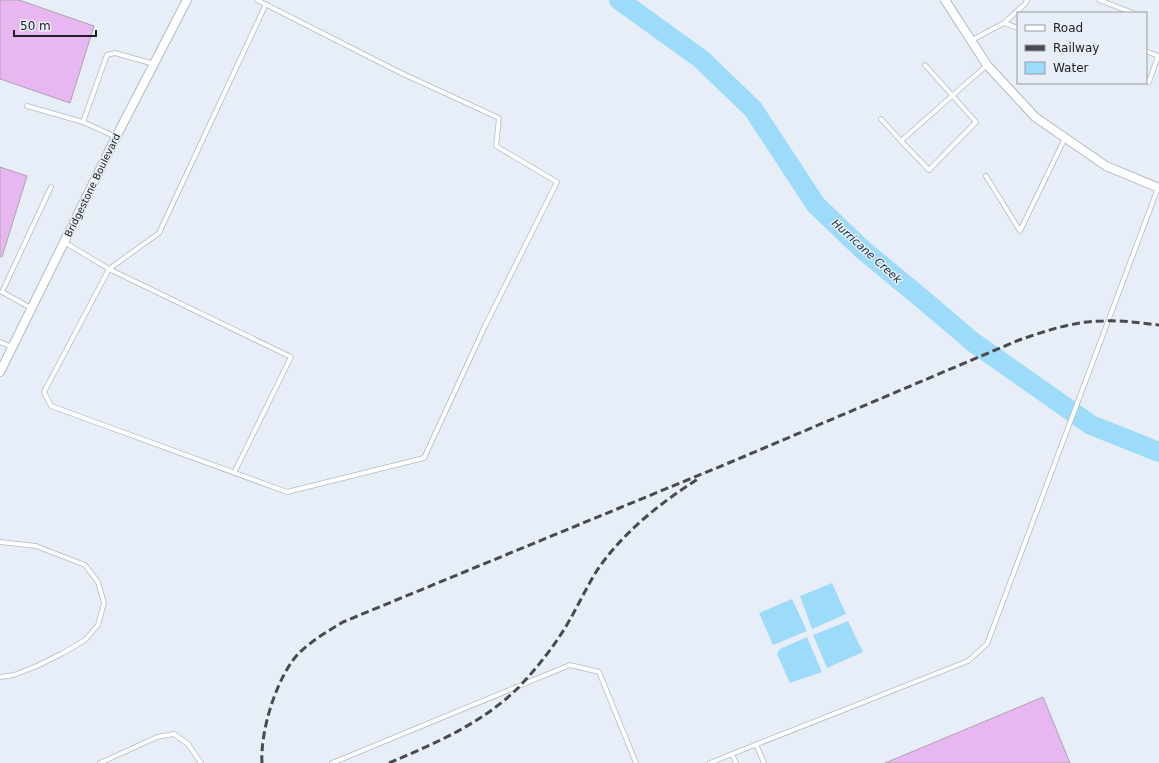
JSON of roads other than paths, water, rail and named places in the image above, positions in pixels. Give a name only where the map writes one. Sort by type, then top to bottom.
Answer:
[{"type":"street","name":"Bridgestone Boulevard","points":[[0,372],[116,137],[187,0]]},
{"type":"street","points":[[945,0],[987,65],[1035,117],[1106,166],[1158,188]]},
{"type":"lane","points":[[257,0],[266,4],[401,73],[499,118],[496,146],[557,182],[485,326],[424,458],[287,492],[51,406],[44,392],[110,269],[159,233],[266,4]]},
{"type":"lane","points":[[971,40],[1004,23],[1025,4],[1027,0]]},
{"type":"lane","points":[[1099,0],[1130,12]]},
{"type":"lane","points":[[1004,23],[1017,28]]},
{"type":"lane","points":[[1147,51],[1159,56],[1150,82],[1147,80]]},
{"type":"lane","points":[[84,122],[107,55],[115,53],[154,64]]},
{"type":"lane","points":[[881,118],[929,170],[976,122],[925,65]]},
{"type":"lane","points":[[901,141],[987,65]]},
{"type":"lane","points":[[27,106],[84,122],[116,137]]},
{"type":"lane","points":[[986,176],[1020,231],[1065,138]]},
{"type":"lane","points":[[31,308],[2,292],[51,187]]},
{"type":"lane","points":[[710,763],[968,661],[988,644],[1158,188]]},
{"type":"lane","points":[[64,242],[110,269],[291,357],[234,473]]},
{"type":"lane","points":[[0,342],[12,347]]},
{"type":"lane","points":[[0,542],[36,546],[85,565],[98,582],[104,603],[98,625],[85,640],[37,666],[14,675],[0,677]]},
{"type":"lane","points":[[332,763],[570,665],[599,672],[636,763]]},
{"type":"lane","points":[[100,763],[157,737],[174,734],[188,744],[201,763]]},
{"type":"lane","points":[[756,744],[764,763]]},
{"type":"lane","points":[[732,754],[736,763]]},
{"type":"water","points":[[832,583],[846,614],[812,629],[800,596]]},
{"type":"water","points":[[792,599],[807,631],[773,645],[759,613]]},
{"type":"water","points":[[848,621],[863,652],[827,668],[813,635]]},
{"type":"water","points":[[807,637],[822,672],[790,683],[777,654],[780,649]]},
{"type":"waterway","name":"Hurricane Creek","points":[[619,0],[701,59],[753,109],[816,205],[863,250],[973,342],[1091,425],[1159,452]]},
{"type":"railway","points":[[262,763],[262,750],[267,720],[277,689],[284,675],[300,652],[326,632],[343,622],[731,462],[1019,340],[1060,327],[1092,321],[1117,321],[1159,325]]},
{"type":"railway","points":[[389,763],[440,740],[474,722],[505,700],[538,666],[555,644],[596,572],[617,545],[642,520],[670,498],[698,479]]}]
